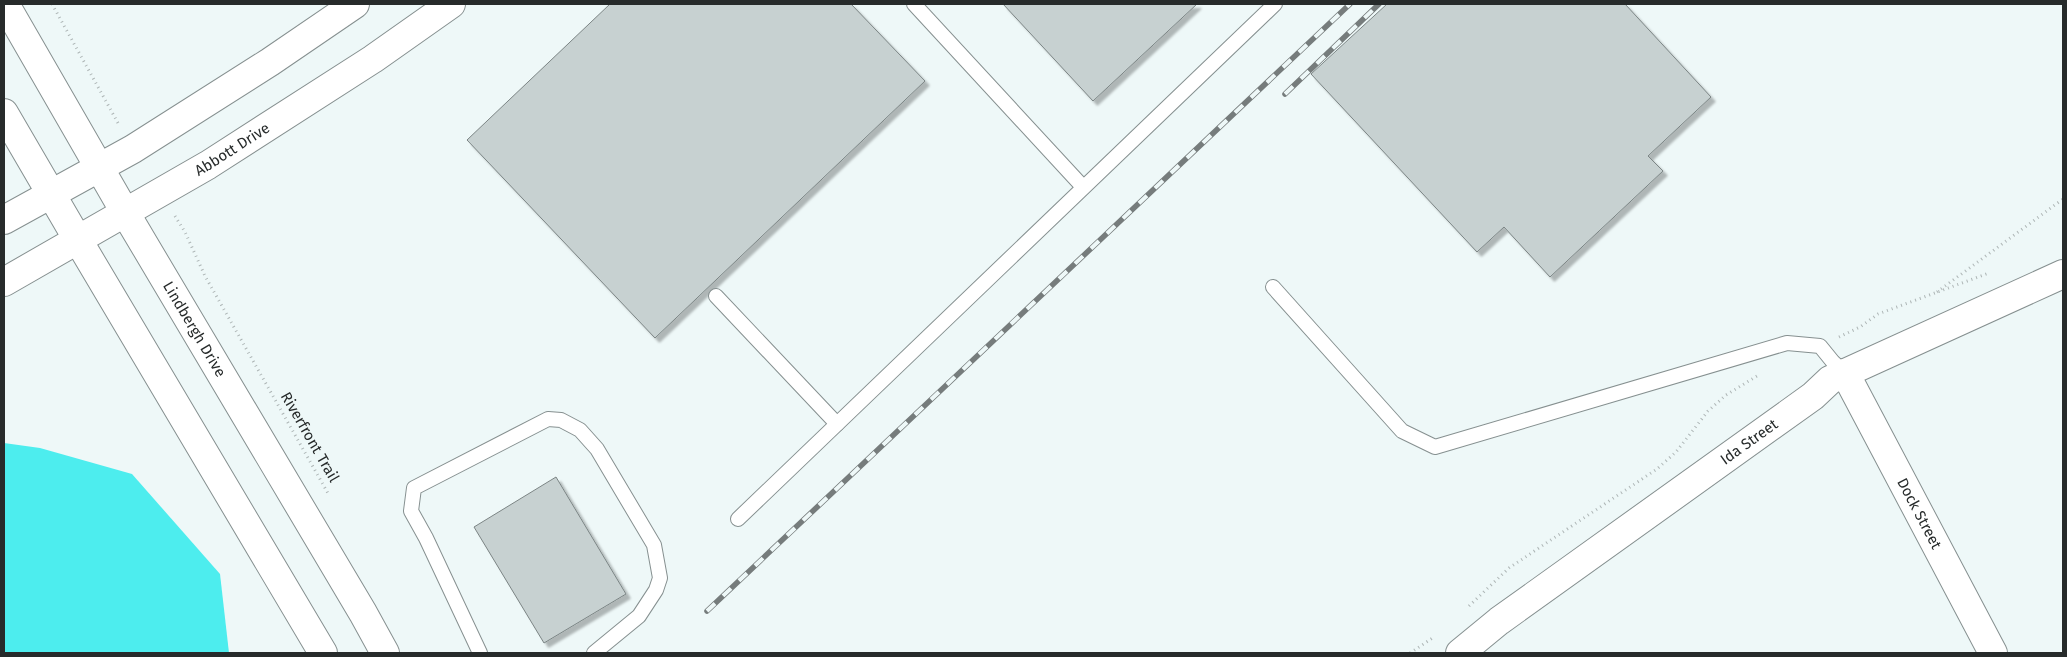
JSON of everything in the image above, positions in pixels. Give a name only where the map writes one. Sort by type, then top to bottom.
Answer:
[{"type":"street","name":"Lindbergh Drive","points":[[5,4],[126,214],[385,653]]},
{"type":"street","points":[[4,220],[100,168],[270,62],[355,4]]},
{"type":"street","name":"Abbott Drive","points":[[4,282],[208,166],[373,60],[451,4]]},
{"type":"street","points":[[4,113],[50,195],[323,653]]},
{"type":"street","name":"Ida Street","points":[[1460,653],[1499,621],[1813,396],[1830,380],[2063,274]]},
{"type":"street","name":"Dock Street","points":[[1845,373],[1993,653]]},
{"type":"lane","points":[[914,4],[1083,188]]},
{"type":"lane","points":[[738,519],[1275,4]]},
{"type":"lane","points":[[1273,286],[1402,431],[1435,447],[1788,343],[1820,346],[1845,373]]},
{"type":"lane","points":[[716,296],[837,424]]},
{"type":"lane","points":[[480,653],[426,538],[411,511],[414,488],[548,419],[561,420],[580,430],[597,449],[654,544],[660,578],[656,590],[639,616],[594,653]]},
{"type":"path","points":[[52,4],[110,108]]},
{"type":"path","points":[[1932,295],[2063,199]]},
{"type":"path","name":"Riverfront Trail","points":[[185,232],[205,276],[334,503]]},
{"type":"water","points":[[4,443],[40,448],[132,474],[220,574],[229,653],[4,653]]},
{"type":"building","points":[[610,4],[851,4],[925,81],[655,338],[467,140]]},
{"type":"building","points":[[1003,4],[1197,4],[1093,101]]},
{"type":"building","points":[[1387,4],[1625,4],[1711,97],[1648,156],[1663,171],[1550,277],[1504,227],[1477,252],[1311,74]]},
{"type":"building","points":[[556,477],[626,594],[544,643],[474,527]]},
{"type":"railway","points":[[707,611],[1350,4]]},
{"type":"railway","points":[[1285,94],[1379,4]]}]
